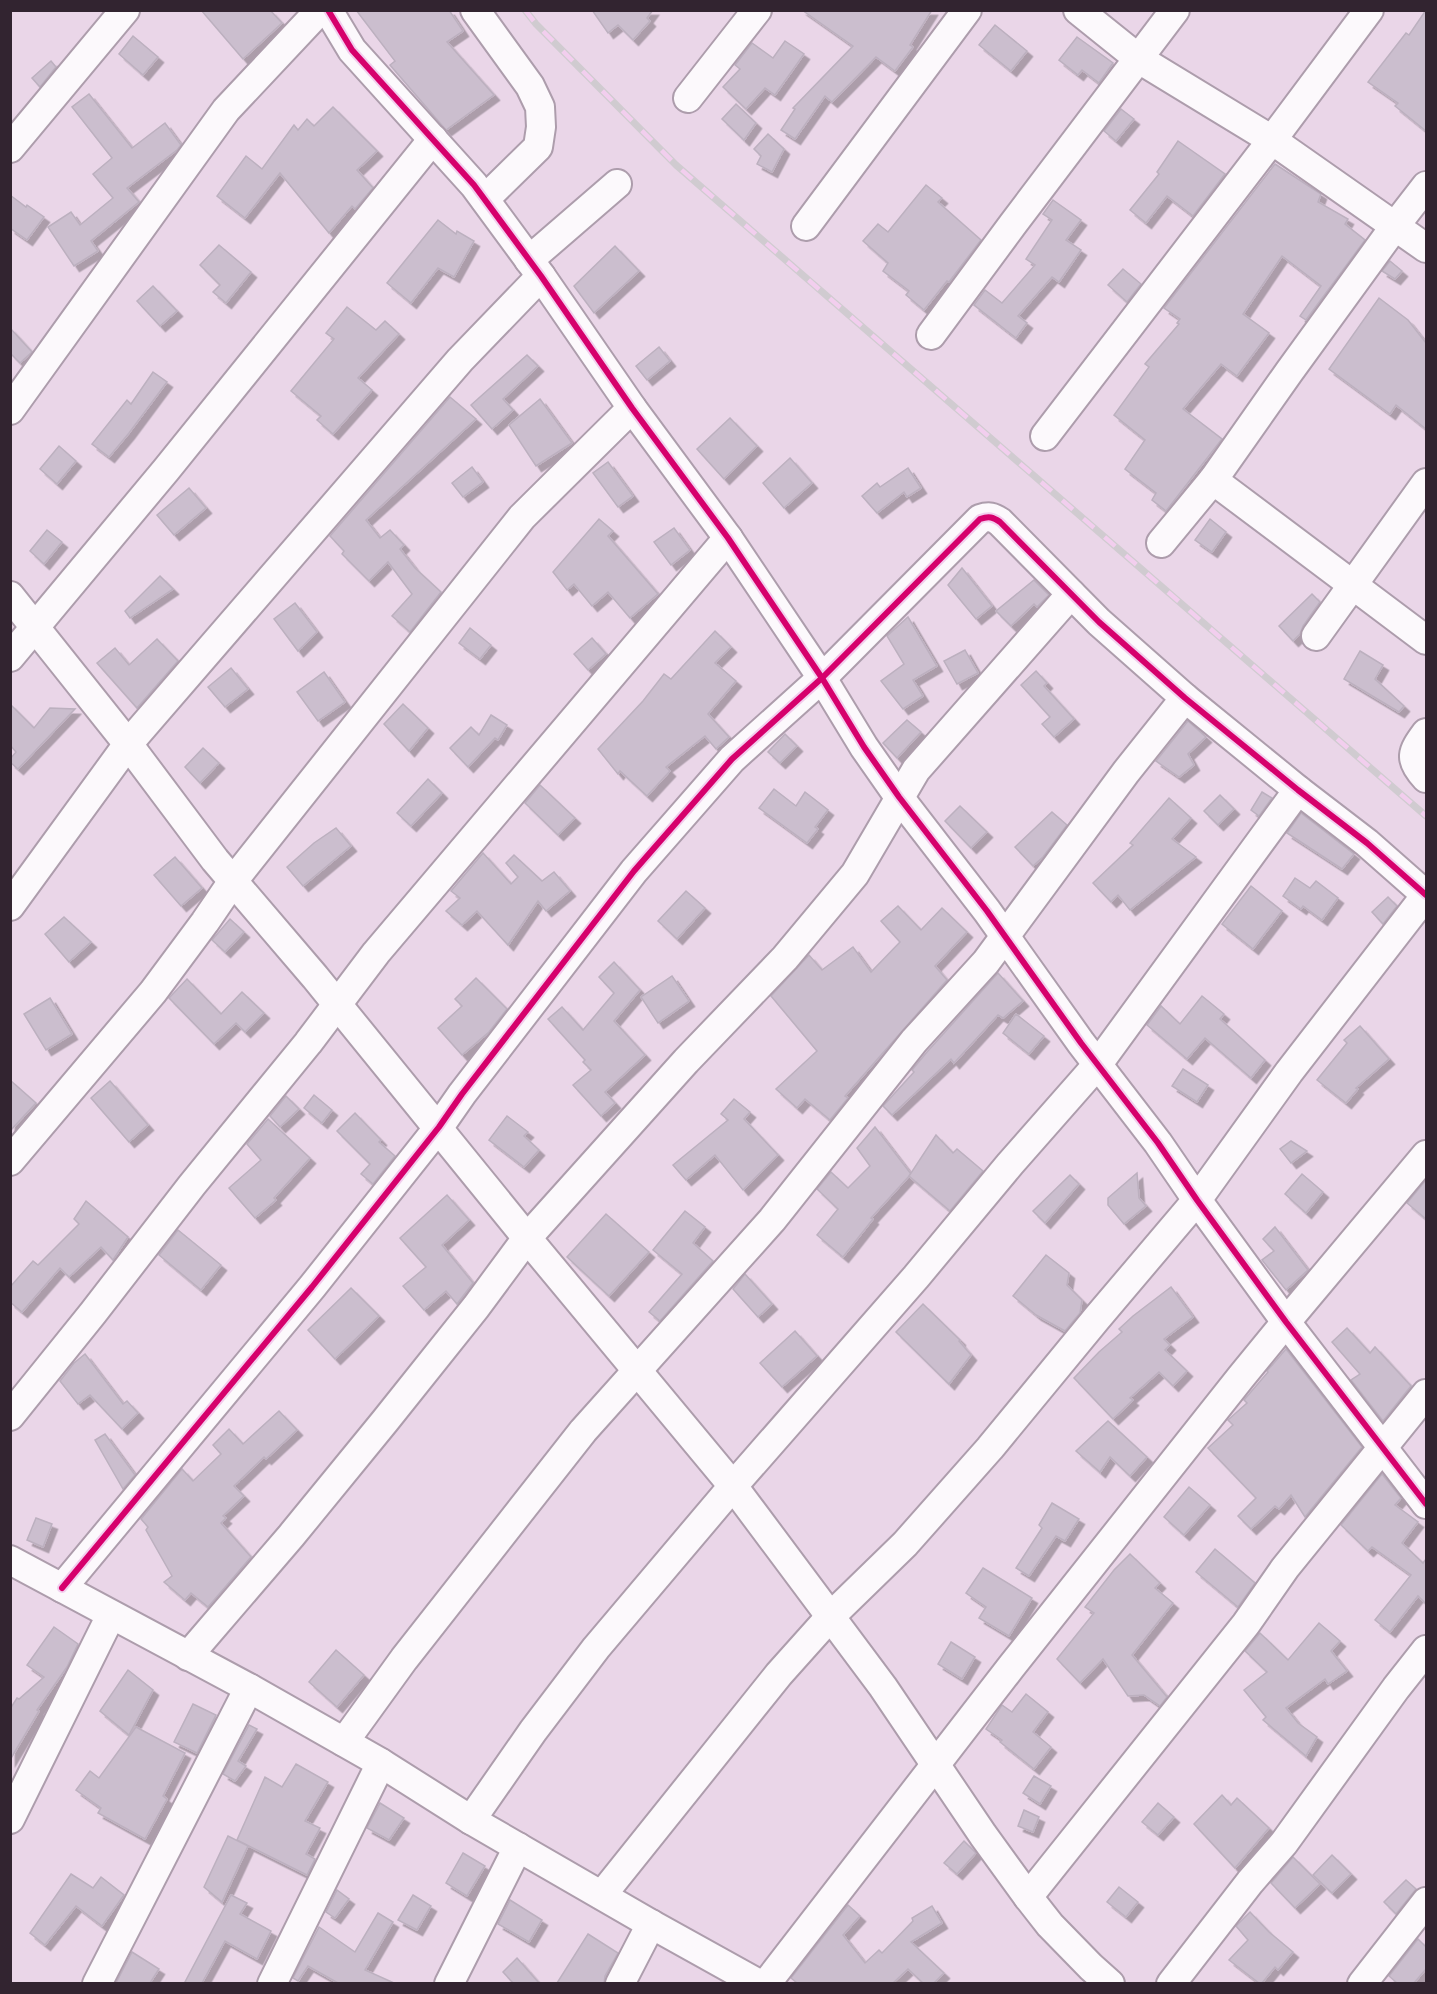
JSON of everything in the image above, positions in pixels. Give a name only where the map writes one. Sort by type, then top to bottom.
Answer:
[{"type":"street","points":[[10,148],[125,10]]},
{"type":"street","points":[[10,410],[226,110],[320,10]]},
{"type":"street","points":[[328,10],[352,50],[485,199],[632,408],[728,538],[898,797],[987,911],[1286,1322],[1426,1504]]},
{"type":"street","points":[[474,10],[530,86],[540,106],[541,127],[538,147],[485,199]]},
{"type":"street","points":[[688,98],[757,10]]},
{"type":"street","points":[[806,226],[967,10]]},
{"type":"street","points":[[1078,10],[1139,59],[1272,140],[1426,248]]},
{"type":"street","points":[[931,335],[1175,10]]},
{"type":"street","points":[[1045,436],[1369,10]]},
{"type":"street","points":[[10,657],[433,139]]},
{"type":"street","points":[[10,906],[128,744],[460,360],[535,268],[617,184]]},
{"type":"street","points":[[1161,543],[1213,480],[1426,186]]},
{"type":"street","points":[[10,1161],[153,992],[233,881],[522,516],[632,408]]},
{"type":"street","points":[[1213,480],[1426,640]]},
{"type":"street","points":[[1316,636],[1426,483]]},
{"type":"street","points":[[62,1588],[312,1287],[439,1127],[634,871],[732,759],[822,678],[980,519],[987,516],[994,518],[1099,622],[1185,698],[1367,843],[1426,895],[1288,1072],[1197,1200],[1096,1318],[990,1448],[905,1544],[830,1617],[779,1674],[602,1895]]},
{"type":"street","points":[[10,1416],[192,1185],[308,1043],[376,953],[728,538]]},
{"type":"street","points":[[188,1656],[291,1536],[385,1421],[527,1238],[686,1061],[785,958],[855,874],[898,797],[916,770],[1071,594]]},
{"type":"street","points":[[10,596],[128,744],[202,844],[337,1003],[527,1238],[733,1486],[883,1687],[1028,1897],[1050,1925],[1110,1983]]},
{"type":"street","points":[[344,1742],[404,1659],[583,1431],[772,1220],[914,1041],[986,962],[1126,772],[1185,698]]},
{"type":"street","points":[[1426,733],[1414,749],[1413,760],[1426,778]]},
{"type":"street","points":[[471,1820],[533,1731],[596,1648],[1098,1064],[1298,790]]},
{"type":"street","points":[[766,1983],[1011,1667],[1286,1322],[1426,1155]]},
{"type":"street","points":[[1028,1897],[1239,1632],[1285,1568],[1426,1394]]},
{"type":"street","points":[[10,1560],[249,1688],[381,1763],[471,1820],[651,1924],[759,1983]]},
{"type":"street","points":[[10,1819],[111,1616]]},
{"type":"street","points":[[1171,1983],[1250,1882],[1284,1843],[1426,1650]]},
{"type":"street","points":[[97,1983],[249,1688]]},
{"type":"street","points":[[272,1983],[381,1763]]},
{"type":"street","points":[[449,1983],[518,1847]]},
{"type":"street","points":[[1362,1983],[1426,1902]]},
{"type":"street","points":[[620,1983],[651,1924]]},
{"type":"building","points":[[201,10],[270,10],[282,23],[243,59]]},
{"type":"building","points":[[356,10],[449,10],[463,31],[447,42],[494,95],[446,130],[390,65],[395,61]]},
{"type":"building","points":[[592,10],[653,10],[647,18],[650,21],[633,40],[618,25],[608,33]]},
{"type":"building","points":[[802,10],[932,10],[910,45],[913,47],[895,71],[876,57],[832,102],[825,96],[795,139],[781,130],[795,109],[793,108],[853,46]]},
{"type":"building","points":[[1426,10],[1426,131],[1395,106],[1398,103],[1368,82],[1406,33],[1409,35]]},
{"type":"building","points":[[995,25],[1027,51],[1011,71],[979,45]]},
{"type":"building","points":[[133,36],[158,57],[143,75],[119,54]]},
{"type":"building","points":[[1077,37],[1113,63],[1099,83],[1082,70],[1078,75],[1059,60]]},
{"type":"building","points":[[785,41],[804,54],[775,95],[765,88],[746,109],[723,87],[740,69],[735,65],[752,43],[773,58]]},
{"type":"building","points":[[51,61],[56,67],[40,87],[32,78]]},
{"type":"building","points":[[89,94],[132,148],[165,123],[181,145],[127,188],[139,202],[91,241],[98,251],[74,266],[48,227],[71,212],[80,225],[113,198],[93,174],[112,158],[72,107]]},
{"type":"building","points":[[736,104],[756,123],[744,140],[722,119]]},
{"type":"building","points":[[333,107],[377,151],[357,170],[373,188],[355,209],[352,206],[329,233],[280,173],[245,218],[217,196],[246,156],[262,169],[294,125],[298,130],[307,119],[314,126]]},
{"type":"building","points":[[1121,109],[1134,119],[1116,141],[1104,131]]},
{"type":"building","points":[[768,134],[784,149],[772,172],[757,164],[761,156],[754,149]]},
{"type":"building","points":[[1178,141],[1225,174],[1193,216],[1167,196],[1146,223],[1130,210],[1159,174],[1157,172]]},
{"type":"building","points":[[1275,164],[1321,194],[1318,202],[1348,219],[1345,224],[1365,240],[1306,320],[1300,316],[1321,286],[1282,256],[1243,314],[1269,333],[1237,376],[1221,364],[1183,409],[1222,439],[1166,511],[1152,500],[1156,493],[1125,469],[1145,440],[1114,415],[1149,367],[1145,364],[1179,324],[1177,323],[1180,319],[1164,308]]},
{"type":"building","points":[[926,185],[942,198],[938,202],[981,240],[924,310],[906,295],[909,291],[883,271],[888,263],[863,241],[878,224],[888,232]]},
{"type":"building","points":[[10,195],[44,217],[27,240],[10,228]]},
{"type":"building","points":[[1053,200],[1081,220],[1066,240],[1081,250],[1059,282],[1052,277],[1018,316],[1027,323],[1016,338],[974,305],[985,290],[1002,303],[1035,265],[1026,259],[1052,220],[1043,214]]},
{"type":"building","points":[[438,220],[456,234],[457,231],[474,241],[454,277],[438,268],[411,303],[387,283]]},
{"type":"building","points":[[219,245],[251,272],[226,303],[213,292],[220,285],[200,265]]},
{"type":"building","points":[[615,246],[639,271],[594,313],[574,286]]},
{"type":"building","points":[[1390,261],[1402,271],[1395,279],[1382,271]]},
{"type":"building","points":[[1123,269],[1141,284],[1127,302],[1108,285]]},
{"type":"building","points":[[153,286],[177,311],[160,326],[137,301]]},
{"type":"building","points":[[1379,298],[1408,320],[1426,343],[1426,429],[1396,405],[1390,414],[1329,369]]},
{"type":"building","points":[[347,307],[376,330],[385,321],[399,334],[358,378],[372,390],[333,434],[317,420],[321,416],[291,391],[334,339],[326,333]]},
{"type":"building","points":[[10,328],[32,352],[20,363],[10,353]]},
{"type":"building","points":[[659,347],[670,361],[647,380],[636,366]]},
{"type":"building","points":[[527,355],[538,366],[503,399],[513,410],[492,429],[471,405]]},
{"type":"building","points":[[153,372],[167,382],[109,457],[92,444],[127,400],[131,404]]},
{"type":"building","points":[[450,397],[476,419],[366,520],[380,538],[390,530],[404,545],[400,549],[415,568],[441,592],[410,632],[392,616],[412,594],[388,562],[369,581],[342,554],[344,551],[330,536]]},
{"type":"building","points":[[540,399],[572,443],[536,466],[509,425]]},
{"type":"building","points":[[730,418],[757,446],[724,479],[697,449]]},
{"type":"building","points":[[59,446],[76,461],[57,484],[40,469]]},
{"type":"building","points":[[790,458],[812,483],[784,508],[763,483]]},
{"type":"building","points":[[608,462],[633,496],[618,507],[593,473]]},
{"type":"building","points":[[472,467],[483,482],[463,497],[452,483]]},
{"type":"building","points":[[908,468],[921,488],[907,497],[904,492],[877,513],[862,496],[877,483],[880,487]]},
{"type":"building","points":[[189,488],[206,508],[174,535],[157,515]]},
{"type":"building","points":[[599,519],[613,531],[608,536],[658,594],[630,618],[608,592],[592,606],[574,584],[567,590],[553,572]]},
{"type":"building","points":[[1210,519],[1226,532],[1212,552],[1195,540]]},
{"type":"building","points":[[674,528],[690,550],[671,565],[654,542]]},
{"type":"building","points":[[47,530],[62,542],[44,564],[30,551]]},
{"type":"building","points":[[962,568],[992,606],[976,619],[948,585]]},
{"type":"building","points":[[160,576],[173,589],[130,618],[125,611]]},
{"type":"building","points":[[1034,580],[1049,595],[1037,607],[1034,604],[1011,626],[996,611]]},
{"type":"building","points":[[1312,594],[1320,602],[1293,641],[1279,626]]},
{"type":"building","points":[[295,603],[317,632],[298,651],[274,619]]},
{"type":"building","points":[[908,617],[937,666],[913,680],[923,696],[903,709],[881,681],[904,664],[887,636]]},
{"type":"building","points":[[470,628],[491,645],[480,659],[459,643]]},
{"type":"building","points":[[715,631],[731,647],[715,663],[736,681],[708,714],[729,737],[716,749],[705,736],[666,767],[670,771],[647,796],[620,771],[618,774],[598,749],[643,701],[664,674],[671,679]]},
{"type":"building","points":[[592,638],[606,654],[588,670],[574,654]]},
{"type":"building","points":[[157,639],[178,661],[137,708],[97,663],[115,648],[129,665]]},
{"type":"building","points":[[965,650],[978,673],[957,684],[944,661]]},
{"type":"building","points":[[1360,651],[1383,665],[1375,679],[1404,706],[1399,712],[1344,679]]},
{"type":"building","points":[[231,668],[248,689],[225,707],[208,687]]},
{"type":"building","points":[[1036,671],[1047,683],[1044,686],[1074,719],[1054,737],[1042,724],[1050,717],[1021,685]]},
{"type":"building","points":[[324,672],[345,702],[318,721],[297,692]]},
{"type":"building","points":[[10,704],[34,728],[50,708],[75,709],[18,769],[10,762],[16,752],[10,745]]},
{"type":"building","points":[[403,704],[428,728],[409,751],[384,724]]},
{"type":"building","points":[[491,715],[507,725],[498,740],[495,738],[468,767],[450,748],[471,727],[479,735]]},
{"type":"building","points":[[907,720],[921,732],[897,758],[883,743]]},
{"type":"building","points":[[1188,721],[1206,737],[1188,754],[1194,765],[1179,777],[1156,761]]},
{"type":"building","points":[[785,734],[797,746],[780,763],[768,752]]},
{"type":"building","points":[[203,748],[219,763],[200,783],[185,767]]},
{"type":"building","points":[[428,779],[442,793],[411,826],[397,813]]},
{"type":"building","points":[[540,785],[575,818],[558,835],[525,803]]},
{"type":"building","points":[[774,789],[796,806],[805,792],[828,810],[815,827],[818,829],[807,843],[759,808]]},
{"type":"building","points":[[1262,792],[1272,798],[1259,816],[1251,810]]},
{"type":"building","points":[[1220,795],[1234,809],[1218,825],[1204,811]]},
{"type":"building","points":[[1169,798],[1191,818],[1172,839],[1196,857],[1130,910],[1118,895],[1111,902],[1093,883],[1133,845],[1130,843]]},
{"type":"building","points":[[960,806],[987,832],[971,848],[945,821]]},
{"type":"building","points":[[1052,812],[1067,825],[1043,857],[1033,866],[1015,847]]},
{"type":"building","points":[[1301,813],[1354,854],[1342,869],[1287,833]]},
{"type":"building","points":[[336,828],[351,846],[303,886],[287,867],[314,843]]},
{"type":"building","points":[[483,853],[511,884],[518,877],[506,863],[514,855],[542,881],[554,872],[570,891],[546,911],[538,901],[508,945],[477,911],[462,925],[446,911],[460,898],[451,891]]},
{"type":"building","points":[[175,857],[202,888],[181,906],[154,875]]},
{"type":"building","points":[[1295,878],[1310,888],[1316,881],[1338,898],[1322,920],[1303,906],[1301,909],[1283,896]]},
{"type":"building","points":[[1251,886],[1282,911],[1253,949],[1222,924]]},
{"type":"building","points":[[686,891],[705,908],[677,939],[658,921]]},
{"type":"building","points":[[1388,897],[1397,906],[1383,924],[1372,912]]},
{"type":"building","points":[[898,906],[921,930],[942,908],[967,932],[935,966],[947,980],[845,1096],[848,1098],[830,1120],[805,1099],[797,1108],[776,1089],[817,1051],[771,996],[809,955],[822,970],[853,947],[871,972],[900,942],[881,921]]},
{"type":"building","points":[[64,917],[91,942],[69,962],[45,934]]},
{"type":"building","points":[[230,919],[244,932],[225,952],[212,940]]},
{"type":"building","points":[[614,962],[640,990],[614,1021],[645,1055],[605,1092],[615,1103],[601,1116],[573,1085],[591,1070],[583,1062],[585,1060],[548,1019],[562,1007],[583,1030],[614,993],[599,977]]},
{"type":"building","points":[[998,973],[1023,1001],[1003,1018],[998,1015],[954,1063],[951,1059],[892,1115],[883,1106],[914,1072],[912,1070],[927,1052]]},
{"type":"building","points":[[672,976],[689,1001],[658,1023],[641,997]]},
{"type":"building","points":[[476,978],[507,1009],[489,1032],[462,1055],[438,1028],[462,1006],[455,999]]},
{"type":"building","points":[[187,979],[221,1014],[242,992],[264,1013],[245,1032],[236,1023],[214,1044],[169,998]]},
{"type":"building","points":[[1202,996],[1224,1014],[1220,1019],[1265,1060],[1251,1078],[1205,1038],[1187,1059],[1147,1025],[1161,1006],[1180,1024]]},
{"type":"building","points":[[50,998],[72,1034],[46,1050],[24,1014]]},
{"type":"building","points":[[1016,1014],[1044,1036],[1029,1054],[1003,1033]]},
{"type":"building","points":[[1360,1026],[1389,1059],[1356,1088],[1358,1089],[1346,1103],[1317,1080],[1347,1043],[1344,1040]]},
{"type":"building","points":[[1183,1069],[1208,1085],[1197,1102],[1172,1086]]},
{"type":"building","points":[[10,1080],[36,1103],[10,1131]]},
{"type":"building","points":[[110,1081],[148,1125],[129,1142],[91,1098]]},
{"type":"building","points":[[314,1095],[332,1110],[322,1123],[304,1108]]},
{"type":"building","points":[[286,1096],[299,1109],[280,1127],[270,1116]]},
{"type":"building","points":[[734,1099],[750,1112],[744,1119],[778,1155],[743,1190],[715,1155],[686,1180],[673,1165],[728,1120],[721,1114]]},
{"type":"building","points":[[355,1113],[381,1140],[379,1142],[395,1156],[373,1184],[361,1174],[370,1164],[337,1131]]},
{"type":"building","points":[[507,1116],[528,1132],[524,1136],[539,1150],[524,1167],[489,1140]]},
{"type":"building","points":[[268,1119],[310,1158],[274,1198],[276,1200],[255,1218],[229,1188],[261,1160],[247,1144]]},
{"type":"building","points":[[875,1127],[911,1174],[871,1218],[873,1219],[843,1257],[817,1235],[838,1209],[817,1189],[831,1172],[848,1188],[870,1166],[857,1148]]},
{"type":"building","points":[[936,1135],[953,1153],[957,1149],[983,1171],[950,1211],[909,1176]]},
{"type":"building","points":[[1291,1141],[1307,1151],[1291,1163],[1280,1149]]},
{"type":"building","points":[[1137,1173],[1139,1198],[1146,1206],[1124,1224],[1108,1205],[1108,1198]]},
{"type":"building","points":[[1302,1174],[1323,1192],[1306,1213],[1285,1194]]},
{"type":"building","points":[[1070,1175],[1079,1184],[1045,1223],[1033,1211]]},
{"type":"building","points":[[1426,1180],[1426,1219],[1407,1203]]},
{"type":"building","points":[[447,1195],[469,1220],[442,1245],[473,1283],[457,1304],[446,1291],[424,1310],[403,1286],[426,1267],[400,1238]]},
{"type":"building","points":[[86,1201],[128,1237],[113,1260],[101,1247],[69,1277],[60,1268],[22,1312],[10,1302],[10,1287],[33,1261],[38,1265],[79,1224],[74,1219]]},
{"type":"building","points":[[685,1211],[705,1227],[693,1243],[713,1261],[660,1321],[649,1312],[682,1274],[653,1250]]},
{"type":"building","points":[[606,1214],[649,1252],[609,1296],[567,1257]]},
{"type":"building","points":[[1275,1227],[1308,1270],[1286,1290],[1262,1260],[1274,1251],[1263,1239]]},
{"type":"building","points":[[178,1230],[221,1265],[201,1290],[159,1255]]},
{"type":"building","points":[[1046,1255],[1069,1273],[1067,1285],[1082,1300],[1080,1313],[1065,1331],[1036,1315],[1013,1296]]},
{"type":"building","points":[[745,1274],[772,1304],[758,1317],[733,1289]]},
{"type":"building","points":[[1171,1287],[1193,1317],[1164,1339],[1170,1345],[1165,1350],[1187,1371],[1173,1386],[1159,1372],[1130,1398],[1133,1400],[1113,1419],[1074,1378],[1122,1332],[1119,1329]]},
{"type":"building","points":[[351,1288],[379,1316],[335,1359],[308,1330]]},
{"type":"building","points":[[923,1304],[960,1340],[971,1355],[949,1384],[896,1332]]},
{"type":"building","points":[[1347,1328],[1370,1353],[1375,1347],[1411,1386],[1383,1421],[1351,1380],[1360,1374],[1332,1342]]},
{"type":"building","points":[[795,1331],[817,1356],[782,1387],[760,1363]]},
{"type":"building","points":[[1286,1349],[1362,1447],[1305,1517],[1291,1495],[1279,1509],[1275,1506],[1251,1529],[1238,1516],[1256,1498],[1208,1448],[1233,1425],[1228,1420],[1247,1403],[1244,1400]]},
{"type":"building","points":[[85,1354],[123,1404],[127,1401],[138,1413],[122,1429],[90,1395],[78,1404],[60,1381],[74,1363]]},
{"type":"building","points":[[279,1411],[297,1430],[234,1486],[244,1496],[223,1516],[226,1518],[221,1523],[251,1557],[208,1607],[191,1593],[185,1600],[164,1582],[172,1576],[146,1530],[148,1527],[141,1519],[182,1469],[193,1481],[221,1454],[213,1445],[229,1429],[243,1444]]},
{"type":"building","points":[[1108,1421],[1147,1457],[1130,1476],[1110,1457],[1100,1472],[1076,1451]]},
{"type":"building","points":[[105,1434],[135,1475],[123,1489],[95,1440]]},
{"type":"building","points":[[1382,1474],[1401,1498],[1395,1505],[1418,1522],[1402,1543],[1423,1563],[1426,1559],[1426,1604],[1418,1596],[1390,1632],[1375,1620],[1411,1575],[1372,1547],[1368,1551],[1341,1525]]},
{"type":"building","points":[[1189,1487],[1210,1505],[1184,1535],[1164,1517]]},
{"type":"building","points":[[1052,1503],[1079,1519],[1065,1541],[1056,1536],[1029,1576],[1016,1568],[1042,1528],[1039,1525]]},
{"type":"building","points":[[36,1518],[52,1524],[43,1547],[27,1540]]},
{"type":"building","points":[[1215,1549],[1255,1583],[1238,1607],[1196,1572]]},
{"type":"building","points":[[1130,1554],[1160,1583],[1155,1588],[1173,1603],[1132,1655],[1167,1697],[1160,1706],[1144,1695],[1128,1696],[1103,1659],[1080,1683],[1057,1659],[1094,1613],[1085,1607],[1114,1570]]},
{"type":"building","points":[[983,1568],[1032,1598],[1009,1636],[979,1618],[986,1607],[966,1593]]},
{"type":"building","points":[[1319,1623],[1340,1641],[1331,1651],[1347,1671],[1328,1684],[1325,1679],[1286,1708],[1298,1723],[1317,1737],[1306,1756],[1263,1720],[1266,1717],[1244,1690],[1267,1672],[1245,1651],[1260,1633],[1288,1660]]},
{"type":"building","points":[[54,1627],[78,1644],[67,1667],[37,1710],[39,1711],[10,1760],[10,1709],[17,1698],[19,1699],[44,1677],[27,1665]]},
{"type":"building","points":[[951,1642],[975,1657],[962,1679],[938,1664]]},
{"type":"building","points":[[336,1650],[364,1675],[337,1707],[309,1682]]},
{"type":"building","points":[[128,1670],[153,1690],[129,1735],[100,1711]]},
{"type":"building","points":[[1026,1694],[1048,1712],[1033,1732],[1051,1747],[1034,1769],[986,1729],[1002,1705],[1012,1712]]},
{"type":"building","points":[[193,1704],[216,1715],[197,1753],[174,1742]]},
{"type":"building","points":[[249,1725],[257,1729],[238,1761],[246,1766],[235,1781],[223,1774]]},
{"type":"building","points":[[136,1727],[185,1753],[163,1796],[167,1799],[145,1839],[98,1813],[101,1808],[76,1790],[90,1771],[99,1778]]},
{"type":"building","points":[[296,1764],[328,1782],[305,1821],[320,1828],[306,1854],[315,1859],[307,1875],[237,1840],[265,1777],[282,1787]]},
{"type":"building","points":[[1034,1776],[1051,1786],[1040,1804],[1023,1793]]},
{"type":"building","points":[[1222,1795],[1231,1805],[1237,1798],[1269,1828],[1235,1868],[1194,1824]]},
{"type":"building","points":[[380,1803],[404,1818],[389,1840],[367,1828]]},
{"type":"building","points":[[1158,1803],[1174,1817],[1158,1835],[1142,1822]]},
{"type":"building","points":[[1024,1810],[1039,1817],[1033,1832],[1018,1826]]},
{"type":"building","points":[[228,1836],[248,1846],[222,1902],[204,1887]]},
{"type":"building","points":[[964,1841],[976,1853],[957,1874],[944,1863]]},
{"type":"building","points":[[463,1853],[485,1866],[467,1896],[446,1883]]},
{"type":"building","points":[[1332,1855],[1351,1874],[1332,1893],[1313,1875]]},
{"type":"building","points":[[1293,1857],[1320,1884],[1295,1908],[1271,1883]]},
{"type":"building","points":[[71,1874],[93,1888],[101,1877],[124,1895],[102,1926],[76,1906],[45,1945],[30,1933]]},
{"type":"building","points":[[1406,1880],[1416,1889],[1396,1914],[1384,1902]]},
{"type":"building","points":[[1119,1887],[1138,1902],[1126,1917],[1107,1902]]},
{"type":"building","points":[[337,1890],[349,1899],[335,1918],[326,1912]]},
{"type":"building","points":[[231,1895],[247,1903],[240,1914],[271,1931],[257,1959],[225,1941],[202,1983],[185,1982]]},
{"type":"building","points":[[413,1895],[431,1906],[417,1930],[398,1920]]},
{"type":"building","points":[[510,1900],[542,1920],[529,1942],[498,1924]]},
{"type":"building","points":[[848,1905],[860,1916],[843,1935],[865,1963],[879,1950],[882,1953],[913,1921],[912,1918],[932,1906],[942,1923],[911,1942],[944,1973],[934,1983],[923,1983],[908,1969],[893,1983],[797,1983],[791,1978]]},
{"type":"building","points":[[1250,1912],[1293,1952],[1278,1970],[1275,1967],[1262,1983],[1229,1960],[1248,1940],[1236,1926]]},
{"type":"building","points":[[378,1913],[393,1922],[365,1970],[394,1983],[338,1983],[308,1966],[298,1981],[293,1978],[319,1927],[355,1952]]},
{"type":"building","points":[[588,1934],[618,1953],[605,1976],[604,1983],[557,1983]]},
{"type":"building","points":[[1418,1939],[1426,1947],[1426,1969],[1414,1983],[1397,1983],[1389,1976]]},
{"type":"building","points":[[132,1952],[159,1969],[150,1983],[116,1983]]},
{"type":"building","points":[[517,1958],[539,1983],[513,1983],[503,1972]]},
{"type":"railway","points":[[525,10],[536,24],[676,165],[1426,816]]},
{"type":"cycle path","points":[[328,10],[352,50],[474,185],[541,276],[632,408],[728,538],[899,797],[987,911],[1286,1322],[1426,1504]]},
{"type":"cycle path","points":[[62,1588],[312,1287],[439,1127],[634,871],[732,759],[822,678],[980,519],[991,518],[1000,522],[1099,622],[1185,698],[1367,843],[1426,895]]}]
